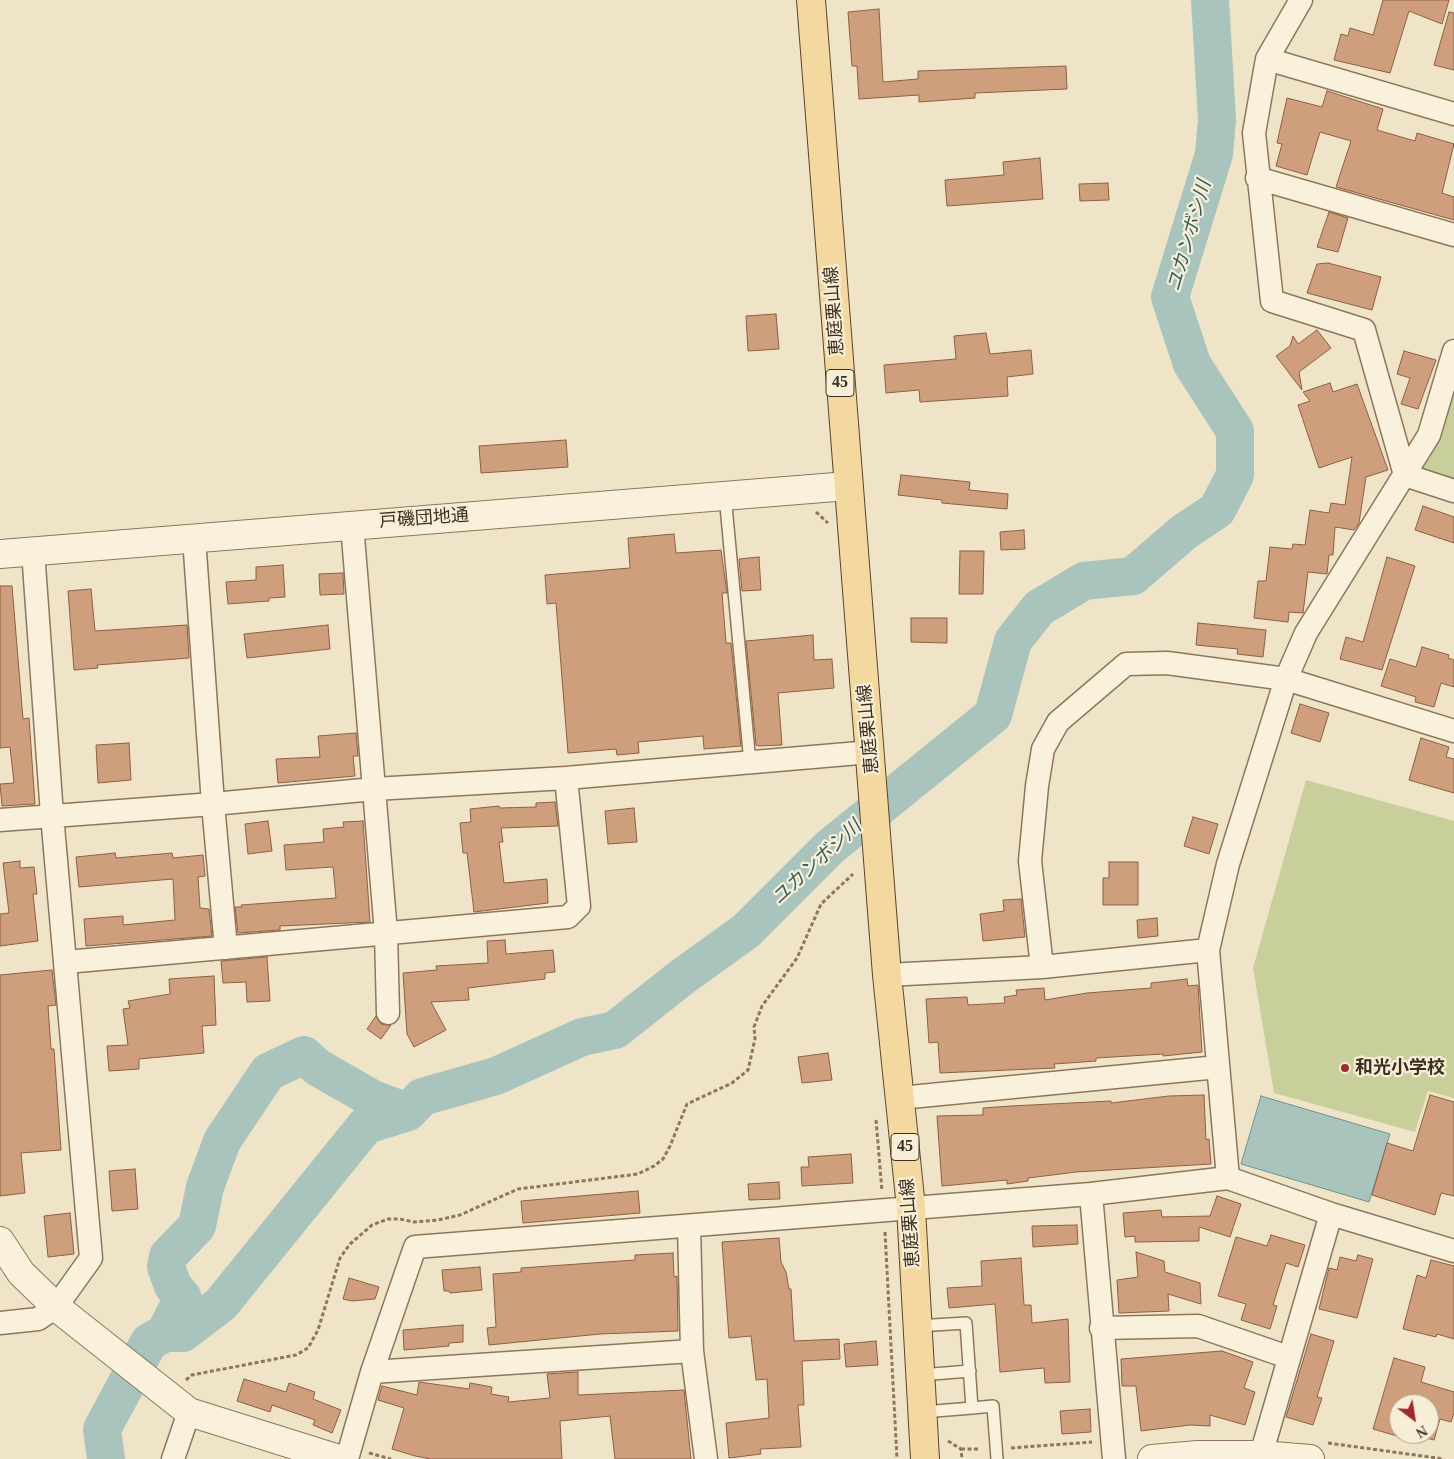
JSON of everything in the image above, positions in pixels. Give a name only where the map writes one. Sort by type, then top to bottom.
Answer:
[{"type":"main road","name":"恵庭栗山線","points":[[811,0],[888,975],[911,1208],[925,1459]]},
{"type":"street","points":[[1301,0],[1268,59],[1254,133],[1257,178],[1272,301],[1364,330],[1405,475]]},
{"type":"street","points":[[1268,59],[1454,114]]},
{"type":"street","points":[[1257,178],[1454,235]]},
{"type":"street","points":[[1228,1178],[1208,950],[1228,864],[1286,679],[1306,634],[1429,435],[1454,351]]},
{"type":"street","points":[[1405,475],[1454,490]]},
{"type":"street","name":"戸磯団地通","points":[[0,554],[848,486]]},
{"type":"street","points":[[352,525],[386,933],[388,1013]]},
{"type":"street","points":[[194,538],[213,804],[226,948]]},
{"type":"street","points":[[0,1322],[38,1319],[56,1307],[91,1258],[52,815],[33,551]]},
{"type":"street","points":[[1042,967],[1030,861],[1037,786],[1043,749],[1058,722],[1126,664],[1167,662],[1286,679],[1454,731]]},
{"type":"street","points":[[0,820],[213,804],[374,789],[566,778],[750,762],[872,759]]},
{"type":"street","points":[[66,962],[568,917],[579,906],[566,778]]},
{"type":"street","points":[[888,975],[1042,967],[1208,950]]},
{"type":"street","points":[[900,1098],[1218,1067]]},
{"type":"street","points":[[347,1459],[372,1372],[415,1247],[1091,1194],[1228,1178],[1332,1214],[1454,1251]]},
{"type":"street","points":[[1091,1194],[1101,1328],[1114,1459]]},
{"type":"street","points":[[1261,1455],[1288,1357],[1332,1214]]},
{"type":"street","points":[[689,1226],[692,1351],[706,1459]]},
{"type":"street","points":[[0,1241],[20,1273],[56,1307],[112,1350],[170,1386],[189,1412],[277,1438],[339,1459]]},
{"type":"street","points":[[1101,1328],[1198,1326],[1288,1357]]},
{"type":"street","points":[[372,1372],[692,1351]]},
{"type":"street","points":[[173,1459],[189,1412]]},
{"type":"street","points":[[1152,1459],[1198,1455],[1261,1455],[1310,1459]]},
{"type":"lane","points":[[725,495],[750,762]]},
{"type":"lane","points":[[918,1326],[966,1323],[972,1408]]},
{"type":"lane","points":[[920,1375],[970,1371]]},
{"type":"lane","points":[[922,1412],[993,1406],[997,1459]]},
{"type":"path","points":[[853,867],[854,884]]},
{"type":"path","points":[[170,1386],[192,1375],[275,1360],[296,1355],[308,1348],[318,1330],[340,1258],[350,1244],[372,1225],[388,1219],[414,1222],[438,1220],[460,1215],[518,1189],[638,1174],[654,1166],[663,1159],[667,1152],[687,1104],[732,1083],[748,1070],[755,1039],[754,1027],[762,1006],[797,958],[821,904],[853,874]]},
{"type":"path","points":[[875,1112],[884,1211],[897,1459]]},
{"type":"green space","points":[[1454,381],[1454,480],[1420,470]]},
{"type":"green space","points":[[1306,780],[1454,821],[1454,1098],[1428,1091],[1415,1132],[1274,1093],[1253,968]]},
{"type":"water","points":[[1261,1096],[1390,1134],[1369,1202],[1241,1164]]},
{"type":"building","points":[[1383,0],[1449,0],[1442,24],[1409,11],[1390,73],[1334,60],[1341,34],[1348,36],[1350,28],[1373,35]]},
{"type":"building","points":[[879,9],[883,82],[918,79],[918,71],[1066,66],[1067,89],[975,93],[975,98],[919,102],[919,95],[859,99],[857,66],[852,66],[848,12]]},
{"type":"building","points":[[1449,12],[1454,13],[1454,70],[1434,65]]},
{"type":"building","points":[[1327,91],[1383,109],[1377,130],[1415,141],[1417,133],[1454,144],[1442,193],[1454,197],[1454,220],[1336,187],[1351,141],[1320,132],[1307,175],[1276,166],[1282,144],[1277,143],[1287,98],[1322,107]]},
{"type":"building","points":[[1040,158],[1043,199],[947,206],[945,180],[1004,175],[1003,162]]},
{"type":"building","points":[[1108,183],[1109,200],[1080,201],[1079,184]]},
{"type":"building","points":[[1329,212],[1348,218],[1338,252],[1317,247]]},
{"type":"building","points":[[1328,263],[1381,277],[1372,310],[1307,293],[1317,264]]},
{"type":"building","points":[[776,314],[779,349],[748,351],[746,316]]},
{"type":"building","points":[[1317,330],[1331,348],[1299,372],[1302,390],[1276,356],[1290,346],[1293,336],[1298,344]]},
{"type":"building","points":[[986,333],[990,354],[1031,350],[1033,374],[1007,377],[1008,396],[920,402],[919,390],[886,393],[884,365],[956,359],[954,336]]},
{"type":"building","points":[[1404,351],[1436,360],[1418,409],[1401,404],[1410,378],[1397,374]]},
{"type":"building","points":[[1330,383],[1333,392],[1357,384],[1388,470],[1366,477],[1359,523],[1354,530],[1335,527],[1333,555],[1329,555],[1327,574],[1308,572],[1303,613],[1289,612],[1288,622],[1254,618],[1258,581],[1266,581],[1270,547],[1292,549],[1293,544],[1305,545],[1310,510],[1329,513],[1331,503],[1345,505],[1352,457],[1319,468],[1298,405],[1310,401],[1303,392]]},
{"type":"building","points":[[566,440],[568,467],[481,473],[479,446]]},
{"type":"building","points":[[901,475],[970,482],[969,490],[1008,494],[1007,509],[942,503],[942,500],[898,495]]},
{"type":"building","points":[[1423,506],[1454,517],[1454,543],[1415,530]]},
{"type":"building","points":[[1024,530],[1025,549],[1001,550],[1000,532]]},
{"type":"building","points":[[674,534],[676,553],[721,550],[727,593],[722,593],[726,643],[731,643],[741,746],[704,749],[703,736],[638,742],[639,753],[617,755],[616,749],[568,753],[556,603],[547,604],[545,575],[630,568],[628,538]]},
{"type":"building","points":[[960,551],[984,551],[983,594],[959,594]]},
{"type":"building","points":[[759,557],[761,590],[742,591],[739,559]]},
{"type":"building","points":[[1387,557],[1415,566],[1382,670],[1340,659],[1346,637],[1363,642]]},
{"type":"building","points":[[283,565],[285,597],[269,598],[269,601],[228,604],[226,582],[256,580],[256,567]]},
{"type":"building","points":[[343,573],[344,594],[320,595],[319,574]]},
{"type":"building","points":[[0,586],[12,586],[23,719],[29,718],[35,804],[2,806],[0,784],[14,783],[10,747],[0,748]]},
{"type":"building","points":[[91,589],[95,631],[187,625],[189,658],[97,665],[98,668],[74,670],[68,591]]},
{"type":"building","points":[[911,618],[947,618],[947,643],[911,642]]},
{"type":"building","points":[[1198,623],[1266,630],[1263,657],[1237,654],[1238,649],[1196,645]]},
{"type":"building","points":[[328,625],[330,649],[247,658],[244,634]]},
{"type":"building","points":[[813,635],[814,660],[832,659],[834,688],[778,693],[782,745],[756,745],[746,641]]},
{"type":"building","points":[[1422,647],[1449,655],[1448,658],[1454,660],[1454,687],[1441,683],[1434,707],[1415,702],[1416,697],[1381,686],[1390,659],[1416,667]]},
{"type":"building","points":[[1300,704],[1329,713],[1320,742],[1291,733]]},
{"type":"building","points":[[356,733],[358,756],[353,756],[355,776],[278,783],[276,759],[320,757],[318,736]]},
{"type":"building","points":[[1421,738],[1449,747],[1446,757],[1454,759],[1454,793],[1409,780]]},
{"type":"building","points":[[129,743],[131,780],[98,783],[96,745]]},
{"type":"building","points":[[555,802],[558,826],[501,828],[503,842],[499,842],[504,883],[547,879],[548,903],[474,912],[467,853],[463,853],[460,823],[471,822],[470,809],[499,806],[500,808],[536,807],[536,803]]},
{"type":"building","points":[[634,808],[637,842],[608,844],[605,811]]},
{"type":"building","points":[[1193,817],[1218,824],[1209,854],[1184,846]]},
{"type":"building","points":[[268,821],[272,851],[248,854],[245,824]]},
{"type":"building","points":[[363,821],[370,922],[280,926],[280,930],[238,933],[235,907],[336,898],[333,867],[286,870],[284,845],[324,842],[323,829],[344,827],[343,822]]},
{"type":"building","points":[[115,853],[116,858],[172,853],[173,858],[203,855],[205,876],[198,877],[200,908],[209,909],[212,936],[86,946],[84,919],[123,916],[123,925],[175,920],[173,879],[79,887],[76,857]]},
{"type":"building","points":[[20,861],[20,868],[34,867],[37,894],[33,894],[38,941],[0,946],[0,914],[9,913],[3,863]]},
{"type":"building","points":[[1109,862],[1138,862],[1138,905],[1103,905],[1103,878],[1109,878]]},
{"type":"building","points":[[1021,899],[1025,937],[983,941],[980,914],[1004,911],[1003,900]]},
{"type":"building","points":[[1157,918],[1158,936],[1138,938],[1137,920]]},
{"type":"building","points":[[505,940],[506,954],[553,950],[555,972],[545,973],[545,979],[468,988],[469,1000],[431,1002],[446,1030],[414,1047],[407,1034],[403,973],[437,970],[436,966],[488,963],[487,941]]},
{"type":"building","points":[[267,957],[270,1001],[247,1002],[246,982],[223,983],[221,961]]},
{"type":"building","points":[[52,970],[56,1005],[48,1006],[51,1049],[54,1049],[61,1150],[21,1153],[25,1193],[0,1196],[0,975]]},
{"type":"building","points":[[214,976],[216,1025],[202,1026],[204,1053],[139,1059],[139,1069],[109,1071],[107,1046],[128,1045],[123,1009],[130,1008],[128,1001],[170,994],[169,979]]},
{"type":"building","points":[[1187,979],[1188,986],[1198,985],[1202,1052],[1163,1056],[1163,1054],[1096,1058],[1096,1061],[1054,1064],[1055,1068],[940,1073],[938,1042],[929,1043],[926,999],[967,997],[968,1005],[1005,1003],[1004,997],[1017,995],[1016,990],[1044,988],[1045,1000],[1087,993],[1151,988],[1151,983]]},
{"type":"building","points":[[376,1016],[381,1024],[391,1025],[381,1039],[367,1029]]},
{"type":"building","points":[[828,1053],[832,1080],[802,1083],[798,1057]]},
{"type":"building","points":[[1204,1095],[1206,1140],[1209,1139],[1211,1164],[1076,1172],[1028,1178],[1028,1181],[1007,1184],[1007,1180],[942,1186],[937,1116],[983,1115],[983,1108],[1111,1101],[1111,1103],[1169,1096]]},
{"type":"building","points":[[1430,1095],[1454,1102],[1454,1196],[1441,1193],[1435,1215],[1372,1195],[1387,1143],[1413,1151]]},
{"type":"building","points":[[851,1154],[853,1183],[802,1186],[801,1167],[809,1167],[808,1157]]},
{"type":"building","points":[[135,1169],[138,1209],[112,1211],[109,1171]]},
{"type":"building","points":[[779,1182],[780,1199],[749,1200],[748,1184]]},
{"type":"building","points":[[638,1191],[640,1213],[523,1223],[521,1201]]},
{"type":"building","points":[[1217,1196],[1241,1204],[1230,1237],[1199,1227],[1199,1241],[1135,1242],[1135,1236],[1125,1237],[1123,1213],[1161,1210],[1162,1217],[1210,1216]]},
{"type":"building","points":[[70,1213],[74,1254],[48,1257],[44,1216]]},
{"type":"building","points":[[1077,1225],[1078,1244],[1033,1247],[1032,1226]]},
{"type":"building","points":[[1271,1235],[1305,1245],[1298,1267],[1286,1263],[1273,1305],[1277,1306],[1270,1329],[1241,1320],[1246,1304],[1218,1296],[1236,1237],[1267,1246]]},
{"type":"building","points":[[779,1238],[781,1262],[786,1272],[789,1289],[791,1289],[794,1341],[839,1339],[840,1359],[802,1361],[804,1405],[798,1405],[801,1447],[760,1449],[761,1454],[729,1458],[726,1423],[769,1418],[767,1379],[756,1380],[751,1336],[729,1338],[722,1242]]},
{"type":"building","points":[[1136,1252],[1164,1261],[1165,1272],[1200,1283],[1201,1304],[1168,1294],[1169,1311],[1119,1313],[1117,1280],[1138,1277]]},
{"type":"building","points":[[673,1253],[674,1277],[677,1276],[678,1331],[600,1334],[489,1345],[487,1328],[496,1327],[493,1274],[521,1272],[521,1268],[635,1260],[635,1255]]},
{"type":"building","points":[[1358,1255],[1373,1259],[1357,1318],[1319,1309],[1329,1268],[1337,1270],[1340,1257],[1356,1261]]},
{"type":"building","points":[[1021,1258],[1024,1305],[1031,1305],[1032,1323],[1068,1319],[1070,1382],[1045,1383],[1044,1368],[1000,1372],[995,1304],[949,1308],[947,1288],[982,1286],[981,1261]]},
{"type":"building","points":[[1431,1260],[1454,1266],[1454,1339],[1437,1334],[1436,1337],[1403,1329],[1417,1275],[1426,1278]]},
{"type":"building","points":[[480,1267],[482,1290],[450,1293],[449,1291],[444,1291],[442,1270]]},
{"type":"building","points":[[349,1278],[379,1287],[375,1299],[352,1301],[343,1299]]},
{"type":"building","points":[[463,1325],[463,1342],[449,1343],[449,1346],[404,1350],[403,1330]]},
{"type":"building","points":[[1311,1334],[1334,1341],[1317,1397],[1322,1398],[1313,1425],[1286,1417]]},
{"type":"building","points":[[876,1341],[878,1365],[846,1367],[844,1344]]},
{"type":"building","points":[[1222,1351],[1253,1362],[1244,1388],[1255,1392],[1245,1425],[1210,1415],[1210,1426],[1190,1425],[1141,1431],[1136,1386],[1122,1386],[1121,1359]]},
{"type":"building","points":[[1394,1358],[1425,1367],[1421,1382],[1454,1392],[1454,1413],[1451,1422],[1440,1419],[1439,1422],[1439,1394],[1389,1394],[1389,1434],[1373,1429]]},
{"type":"building","points":[[578,1372],[578,1395],[684,1390],[691,1459],[615,1459],[610,1416],[560,1421],[562,1459],[431,1459],[415,1456],[392,1449],[404,1408],[378,1400],[382,1386],[417,1395],[419,1382],[469,1389],[470,1383],[492,1387],[491,1394],[509,1397],[508,1402],[550,1398],[547,1374]]},
{"type":"building","points":[[244,1379],[286,1392],[289,1383],[315,1392],[313,1399],[341,1410],[332,1433],[313,1425],[315,1420],[272,1405],[270,1412],[237,1401]]},
{"type":"building","points":[[1090,1409],[1091,1432],[1062,1434],[1060,1411]]},
{"type":"waterway","name":"ユカンボシ川","points":[[106,1459],[102,1429],[149,1342],[165,1333],[183,1298],[173,1286],[166,1267],[168,1256],[197,1226],[205,1187],[222,1141],[268,1072],[304,1055],[317,1067],[373,1099],[408,1112],[422,1097],[496,1076],[582,1037],[615,1030],[682,977],[746,931],[830,847],[993,715],[1013,641],[1039,608],[1084,581],[1133,576],[1184,532],[1217,510],[1235,475],[1235,431],[1192,364],[1170,297],[1214,154],[1217,120],[1210,0]]},
{"type":"waterway","points":[[165,1333],[183,1333],[221,1304],[366,1125],[408,1112]]},
{"type":"place","name":"和光小学校","points":[[1345,1068]]}]
